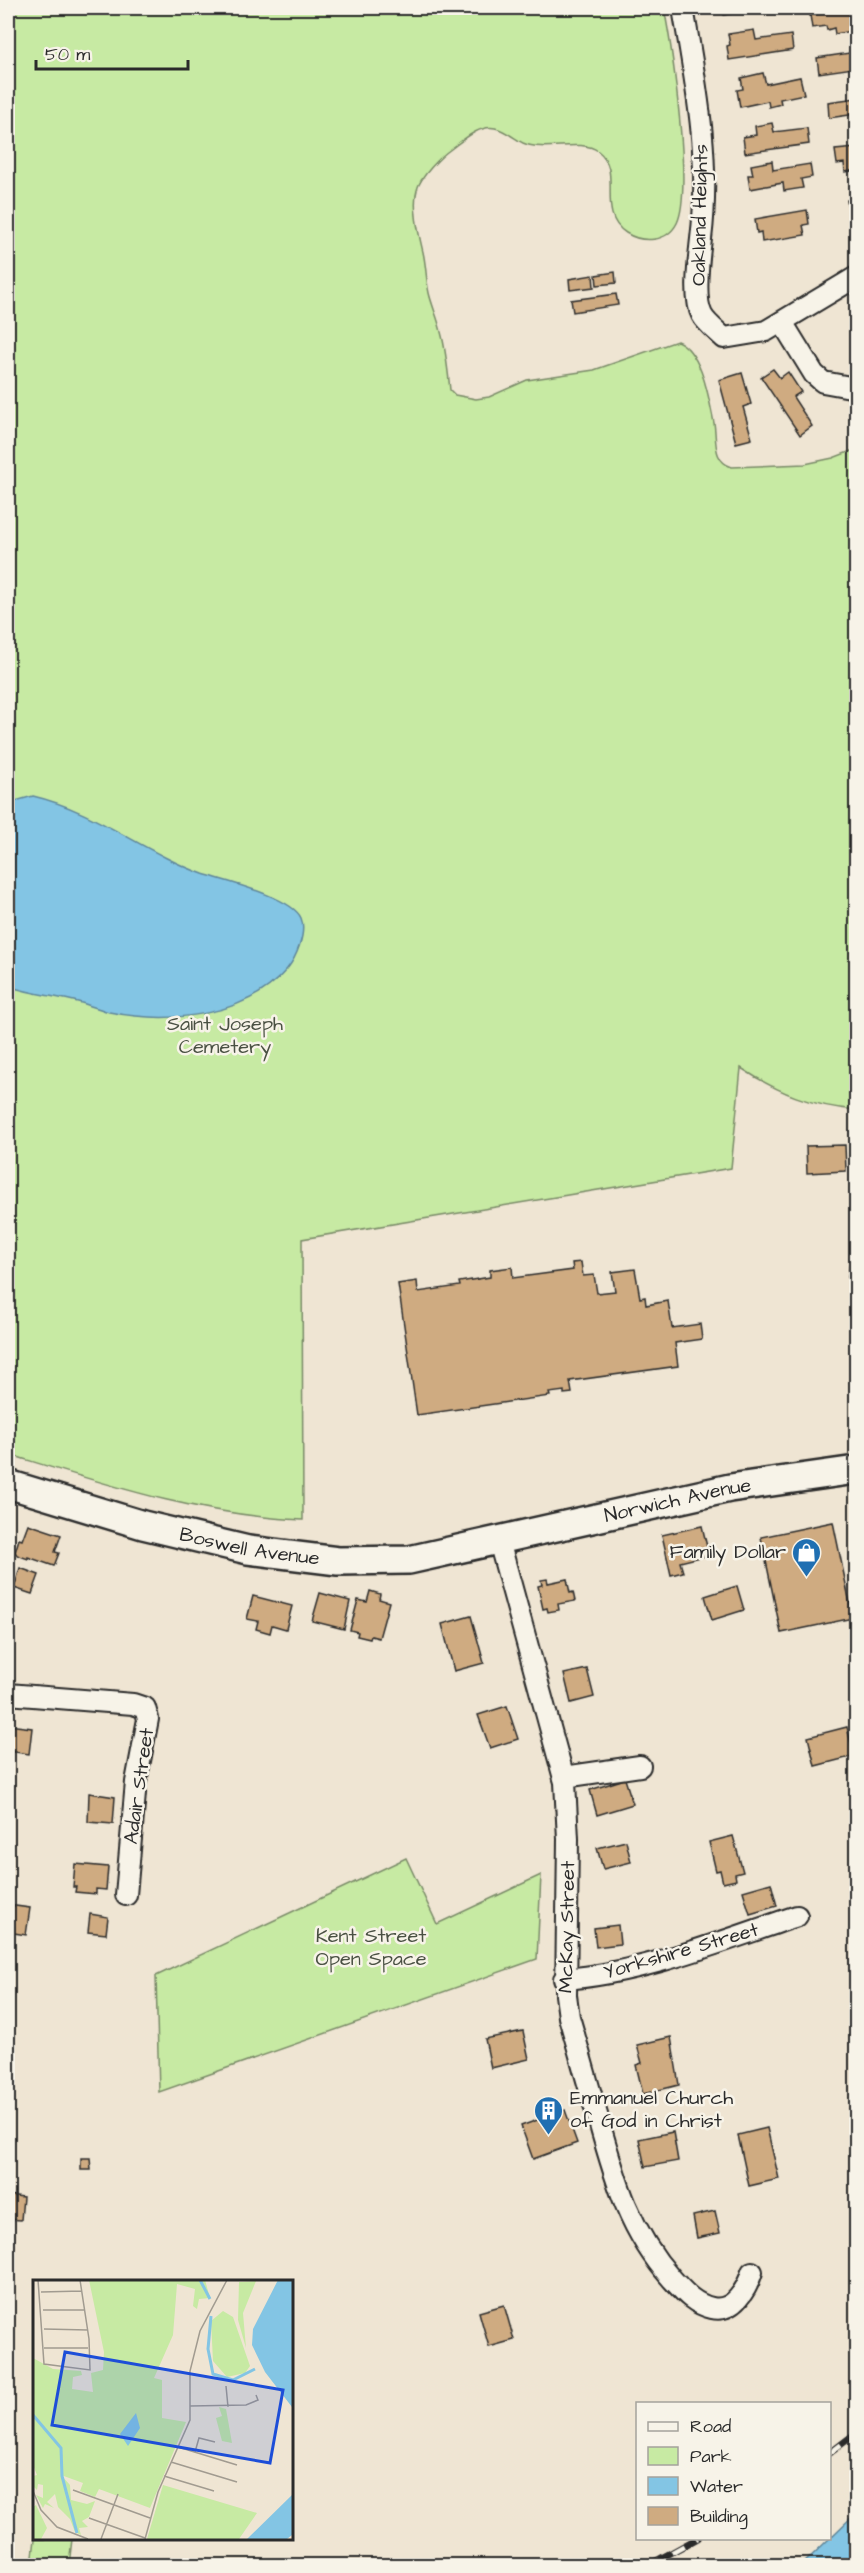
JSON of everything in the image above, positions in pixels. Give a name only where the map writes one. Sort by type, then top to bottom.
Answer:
[{"type":"main road","name":"Norwich Avenue","points":[[499,1541],[730,1488],[856,1470]]},
{"type":"main road","name":"Boswell Avenue","points":[[8,1484],[143,1525],[248,1550],[338,1561],[409,1560],[499,1541]]},
{"type":"street","name":"Oakland Heights","points":[[683,8],[700,115],[705,164],[704,217],[696,280],[702,315],[724,338],[766,332],[856,277]]},
{"type":"street","points":[[782,322],[814,374],[823,382],[856,388]]},
{"type":"street","name":"McKay Street","points":[[499,1541],[564,1776],[568,1839],[564,1979],[567,2005],[616,2183],[631,2219],[652,2256],[686,2295],[701,2305],[717,2309],[733,2303],[747,2288],[752,2272]]},
{"type":"street","name":"Adair Street","points":[[8,1694],[133,1704],[145,1708],[148,1719],[136,1782],[126,1895]]},
{"type":"street","points":[[564,1776],[640,1766]]},
{"type":"street","name":"Yorkshire Street","points":[[564,1979],[597,1975],[695,1951],[797,1916]]},
{"type":"green space","name":"Saint Joseph Cemetery","points":[[8,8],[664,8],[672,54],[682,151],[681,206],[673,230],[661,238],[647,240],[626,233],[617,225],[610,204],[609,169],[605,159],[598,151],[591,147],[572,145],[532,146],[495,128],[477,131],[447,152],[426,173],[419,185],[415,204],[417,221],[429,293],[440,327],[447,361],[450,390],[455,395],[476,399],[489,397],[527,380],[594,370],[677,341],[686,346],[693,355],[703,377],[710,401],[718,455],[726,464],[732,467],[805,464],[833,458],[856,449],[856,1110],[810,1102],[796,1097],[769,1085],[741,1068],[731,1168],[302,1239],[303,1520],[227,1512],[153,1497],[8,1454]]},
{"type":"green space","name":"Kent Street Open Space","points":[[406,1858],[437,1924],[541,1875],[537,1959],[159,2092],[156,1976]]},
{"type":"green space","points":[[35,2540],[72,2540],[69,2565],[32,2565]]},
{"type":"water","points":[[33,796],[77,811],[203,874],[257,891],[285,903],[301,918],[303,931],[300,945],[287,969],[270,985],[250,998],[228,1007],[180,1017],[132,1016],[109,1012],[78,1002],[8,986],[8,803]]},
{"type":"water","points":[[856,2513],[856,2565],[802,2565],[828,2540],[831,2540],[831,2537]]},
{"type":"building","points":[[722,8],[759,8],[724,15]]},
{"type":"building","points":[[856,8],[856,30],[835,34],[834,28],[827,30],[826,26],[812,28],[810,15]]},
{"type":"building","points":[[754,30],[756,40],[791,35],[793,50],[729,60],[728,34]]},
{"type":"building","points":[[856,52],[856,78],[854,78],[853,68],[819,73],[817,58]]},
{"type":"building","points":[[763,73],[766,84],[800,77],[804,94],[780,99],[781,104],[769,107],[768,101],[740,107],[737,90],[743,89],[741,78]]},
{"type":"building","points":[[856,98],[856,114],[829,118],[828,102]]},
{"type":"building","points":[[772,123],[774,132],[807,128],[809,144],[745,153],[743,137],[756,135],[755,126]]},
{"type":"building","points":[[856,148],[856,170],[845,172],[844,163],[837,164],[835,150]]},
{"type":"building","points":[[772,161],[773,170],[810,164],[812,177],[801,179],[803,188],[784,191],[783,183],[750,189],[748,175],[753,175],[751,165]]},
{"type":"building","points":[[856,198],[856,213],[849,214],[847,200]]},
{"type":"building","points":[[807,210],[809,224],[803,225],[805,235],[762,242],[761,232],[757,233],[755,219]]},
{"type":"building","points":[[615,272],[616,283],[597,285],[596,275]]},
{"type":"building","points":[[593,275],[594,287],[570,290],[569,279]]},
{"type":"building","points":[[616,294],[618,305],[573,312],[571,300]]},
{"type":"building","points":[[773,369],[780,378],[788,372],[801,392],[793,397],[812,426],[800,435],[761,377]]},
{"type":"building","points":[[742,373],[751,404],[743,407],[752,439],[736,443],[719,380]]},
{"type":"building","points":[[845,1145],[846,1171],[807,1173],[806,1146]]},
{"type":"building","points":[[853,1232],[856,1233],[856,1279],[848,1278]]},
{"type":"building","points":[[581,1262],[583,1276],[594,1275],[597,1293],[615,1291],[612,1272],[635,1269],[640,1298],[645,1297],[646,1305],[668,1301],[672,1328],[700,1324],[702,1339],[675,1343],[678,1366],[570,1381],[572,1393],[564,1394],[564,1391],[549,1393],[550,1396],[417,1415],[398,1284],[417,1281],[418,1292],[460,1286],[459,1282],[490,1277],[490,1270],[512,1267],[513,1278],[573,1270],[572,1263]]},
{"type":"building","name":"Family Dollar","points":[[833,1522],[853,1618],[781,1633],[761,1537]]},
{"type":"building","points":[[28,1524],[61,1535],[55,1552],[59,1553],[54,1566],[28,1557],[28,1559],[15,1552],[19,1539],[22,1540]]},
{"type":"building","points":[[702,1526],[709,1555],[680,1562],[683,1572],[671,1575],[662,1535]]},
{"type":"building","points":[[20,1568],[39,1575],[32,1594],[14,1588]]},
{"type":"building","points":[[547,1579],[548,1583],[567,1579],[570,1593],[573,1592],[575,1601],[558,1604],[559,1610],[548,1612],[547,1608],[543,1609],[538,1586],[542,1585],[541,1580]]},
{"type":"building","points":[[737,1586],[744,1610],[712,1620],[705,1596]]},
{"type":"building","points":[[370,1591],[380,1594],[379,1599],[389,1602],[379,1638],[371,1636],[370,1639],[357,1636],[358,1632],[350,1630],[358,1600],[367,1602]]},
{"type":"building","points":[[320,1593],[350,1601],[344,1629],[312,1621]]},
{"type":"building","points":[[253,1596],[292,1606],[286,1629],[272,1625],[270,1633],[256,1629],[258,1621],[247,1619]]},
{"type":"building","points":[[471,1616],[484,1663],[454,1671],[442,1624]]},
{"type":"building","points":[[587,1669],[594,1697],[571,1703],[564,1674]]},
{"type":"building","points":[[507,1706],[518,1739],[490,1748],[478,1715]]},
{"type":"building","points":[[8,1725],[32,1728],[29,1754],[8,1751]]},
{"type":"building","points":[[847,1727],[854,1756],[815,1766],[808,1737]]},
{"type":"building","points":[[625,1779],[633,1804],[597,1815],[590,1790]]},
{"type":"building","points":[[89,1793],[115,1797],[113,1824],[88,1822]]},
{"type":"building","points":[[733,1836],[743,1872],[735,1874],[736,1880],[723,1883],[720,1870],[716,1871],[709,1842]]},
{"type":"building","points":[[626,1841],[631,1862],[603,1869],[597,1848]]},
{"type":"building","points":[[75,1864],[108,1867],[106,1890],[96,1889],[96,1894],[75,1892],[76,1887],[73,1887]]},
{"type":"building","points":[[771,1883],[777,1906],[750,1914],[743,1891]]},
{"type":"building","points":[[8,1905],[30,1908],[26,1935],[8,1932]]},
{"type":"building","points":[[90,1914],[108,1917],[106,1934],[88,1932]]},
{"type":"building","points":[[618,1925],[620,1944],[596,1947],[594,1928]]},
{"type":"building","points":[[523,2031],[529,2059],[491,2068],[485,2039]]},
{"type":"building","points":[[671,2037],[679,2085],[643,2094],[636,2065],[642,2063],[637,2045]]},
{"type":"building","name":"Emmanuel Church of God in Christ","points":[[565,2110],[577,2143],[533,2159],[521,2126]]},
{"type":"building","points":[[767,2128],[779,2179],[749,2186],[738,2135]]},
{"type":"building","points":[[673,2132],[678,2161],[645,2167],[639,2139]]},
{"type":"building","points":[[81,2158],[90,2158],[91,2170],[81,2170]]},
{"type":"building","points":[[8,2195],[23,2197],[21,2220],[8,2219]]},
{"type":"building","points":[[715,2211],[720,2233],[697,2238],[693,2216]]},
{"type":"building","points":[[504,2305],[514,2340],[489,2347],[479,2312]]},
{"type":"waterway","points":[[856,1867],[856,1879]]},
{"type":"railway","points":[[831,2452],[856,2433]]},
{"type":"railway","points":[[647,2566],[694,2540]]},
{"type":"place","name":"Family Dollar","points":[[807,1578]]},
{"type":"place","name":"Emmanuel Church of God in Christ","points":[[549,2136]]}]
